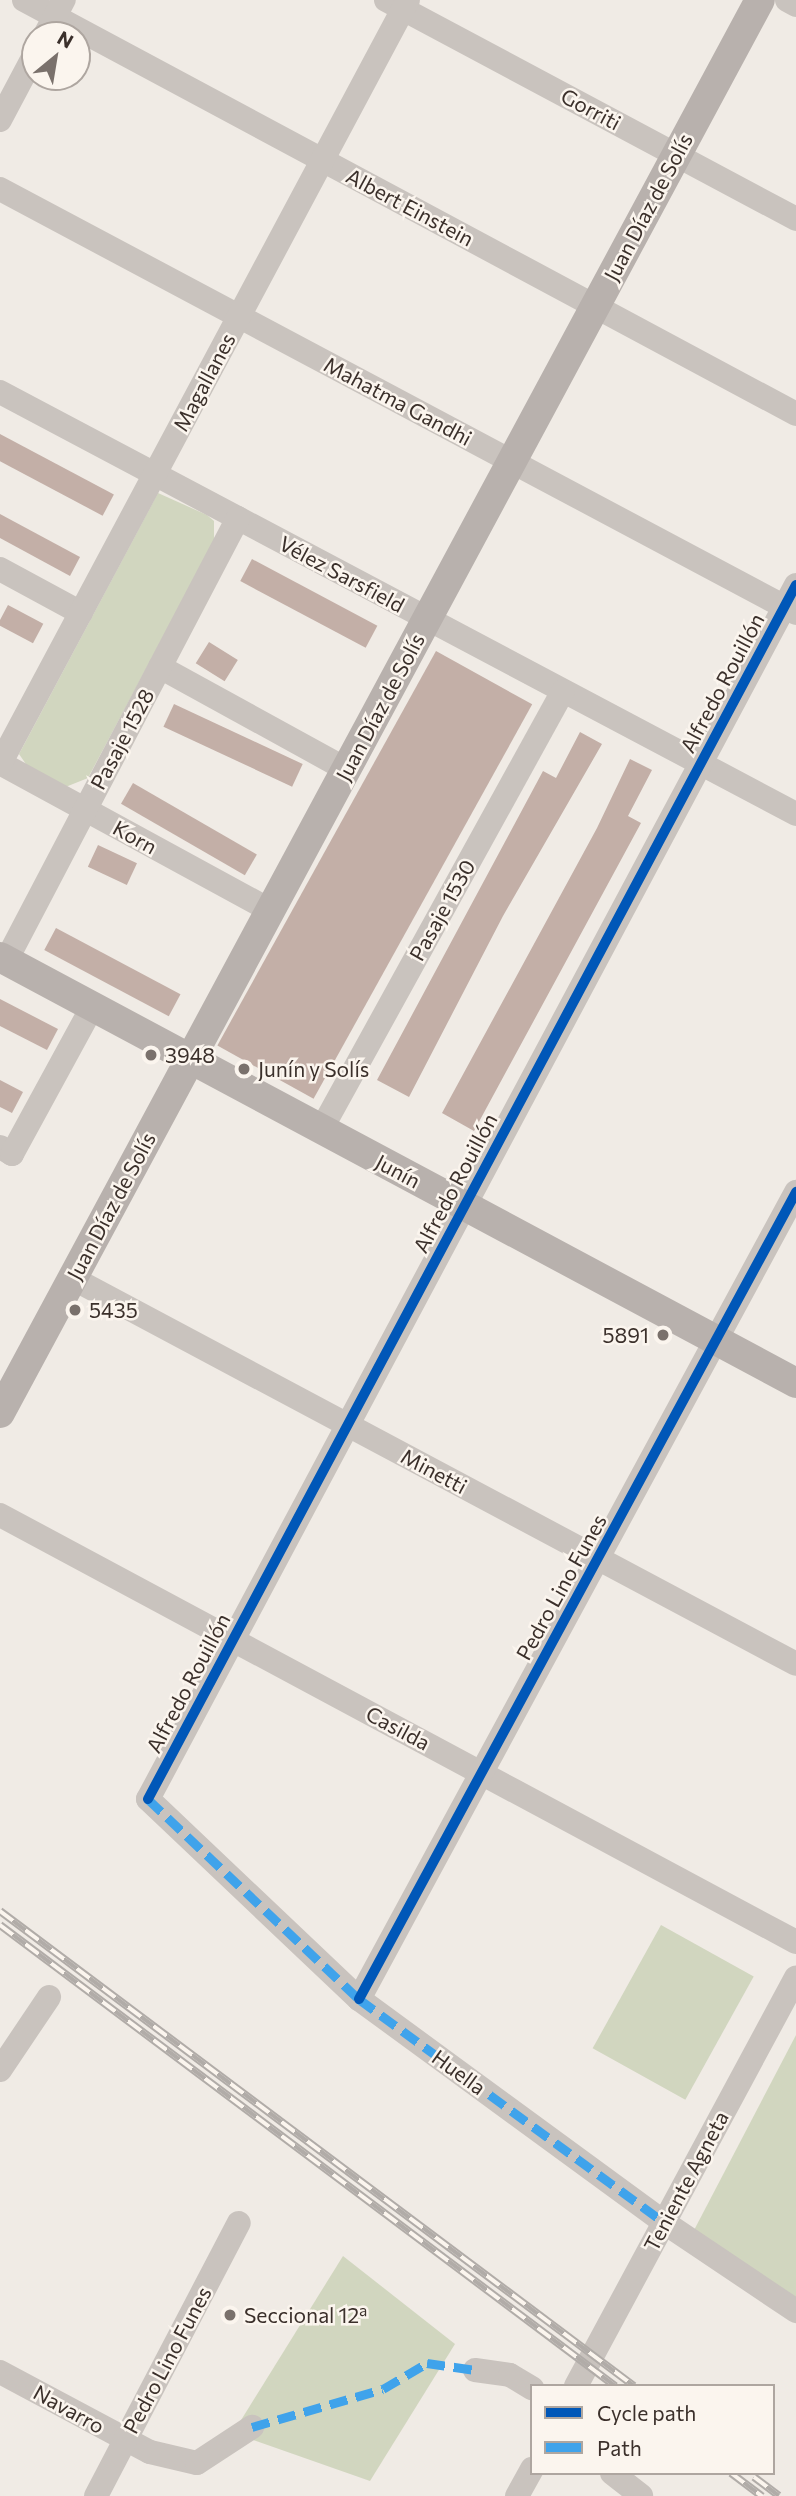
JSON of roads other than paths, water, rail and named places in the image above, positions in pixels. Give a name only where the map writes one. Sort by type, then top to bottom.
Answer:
[{"type":"main road","name":"Juan Díaz de Solís","points":[[0,1413],[760,0]]},
{"type":"main road","name":"Junín","points":[[3,959],[796,1383]]},
{"type":"street","name":"Albert Einstein","points":[[24,0],[796,414]]},
{"type":"street","points":[[786,0],[796,5]]},
{"type":"street","name":"Gorriti","points":[[399,3],[796,219]]},
{"type":"street","name":"Magallanes","points":[[0,763],[6,736],[81,613],[323,160],[399,3]]},
{"type":"street","points":[[0,120],[21,80]]},
{"type":"street","name":"Mahatma Gandhi","points":[[0,189],[512,461],[792,601]]},
{"type":"street","name":"Vélez Sarsfield","points":[[0,392],[796,814]]},
{"type":"street","name":"Pasaje 1528","points":[[3,959],[85,809],[237,518]]},
{"type":"street","points":[[0,569],[81,613]]},
{"type":"street","name":"Alfredo Rouillón","points":[[148,1799],[701,764],[792,601]]},
{"type":"street","points":[[160,667],[347,770]]},
{"type":"street","name":"Pasaje 1530","points":[[321,1130],[563,691]]},
{"type":"street","name":"Korn","points":[[0,763],[270,910]]},
{"type":"street","points":[[6,1151],[93,1007]]},
{"type":"street","name":"Pedro Lino Funes","points":[[359,1998],[796,1192]]},
{"type":"street","name":"Minetti","points":[[72,1278],[796,1664]]},
{"type":"street","name":"Casilda","points":[[0,1515],[796,1942]]},
{"type":"street","name":"Huella","points":[[148,1799],[359,1998],[664,2223],[796,2311]]},
{"type":"street","name":"Teniente Agneta","points":[[577,2384],[796,1976]]},
{"type":"street","points":[[0,2070],[49,1997]]},
{"type":"street","name":"Pedro Lino Funes","points":[[96,2496],[239,2223]]},
{"type":"street","points":[[475,2371],[510,2375],[530,2387]]},
{"type":"street","name":"Navarro","points":[[0,2372],[150,2452],[198,2463],[251,2427]]},
{"type":"street","points":[[517,2496],[530,2473]]},
{"type":"street","points":[[615,2475],[641,2496]]},
{"type":"railway","points":[[0,1911],[631,2384]]},
{"type":"railway","points":[[0,1925],[612,2384]]},
{"type":"railway","points":[[734,2475],[762,2496]]},
{"type":"railway","points":[[754,2477],[779,2496]]},
{"type":"place","name":"3948","points":[[151,1055]]},
{"type":"place","name":"Junín y Solís","points":[[244,1069]]},
{"type":"place","name":"5435","points":[[75,1310]]},
{"type":"place","name":"5891","points":[[663,1335]]},
{"type":"place","name":"Seccional 12ª","points":[[230,2315]]}]
